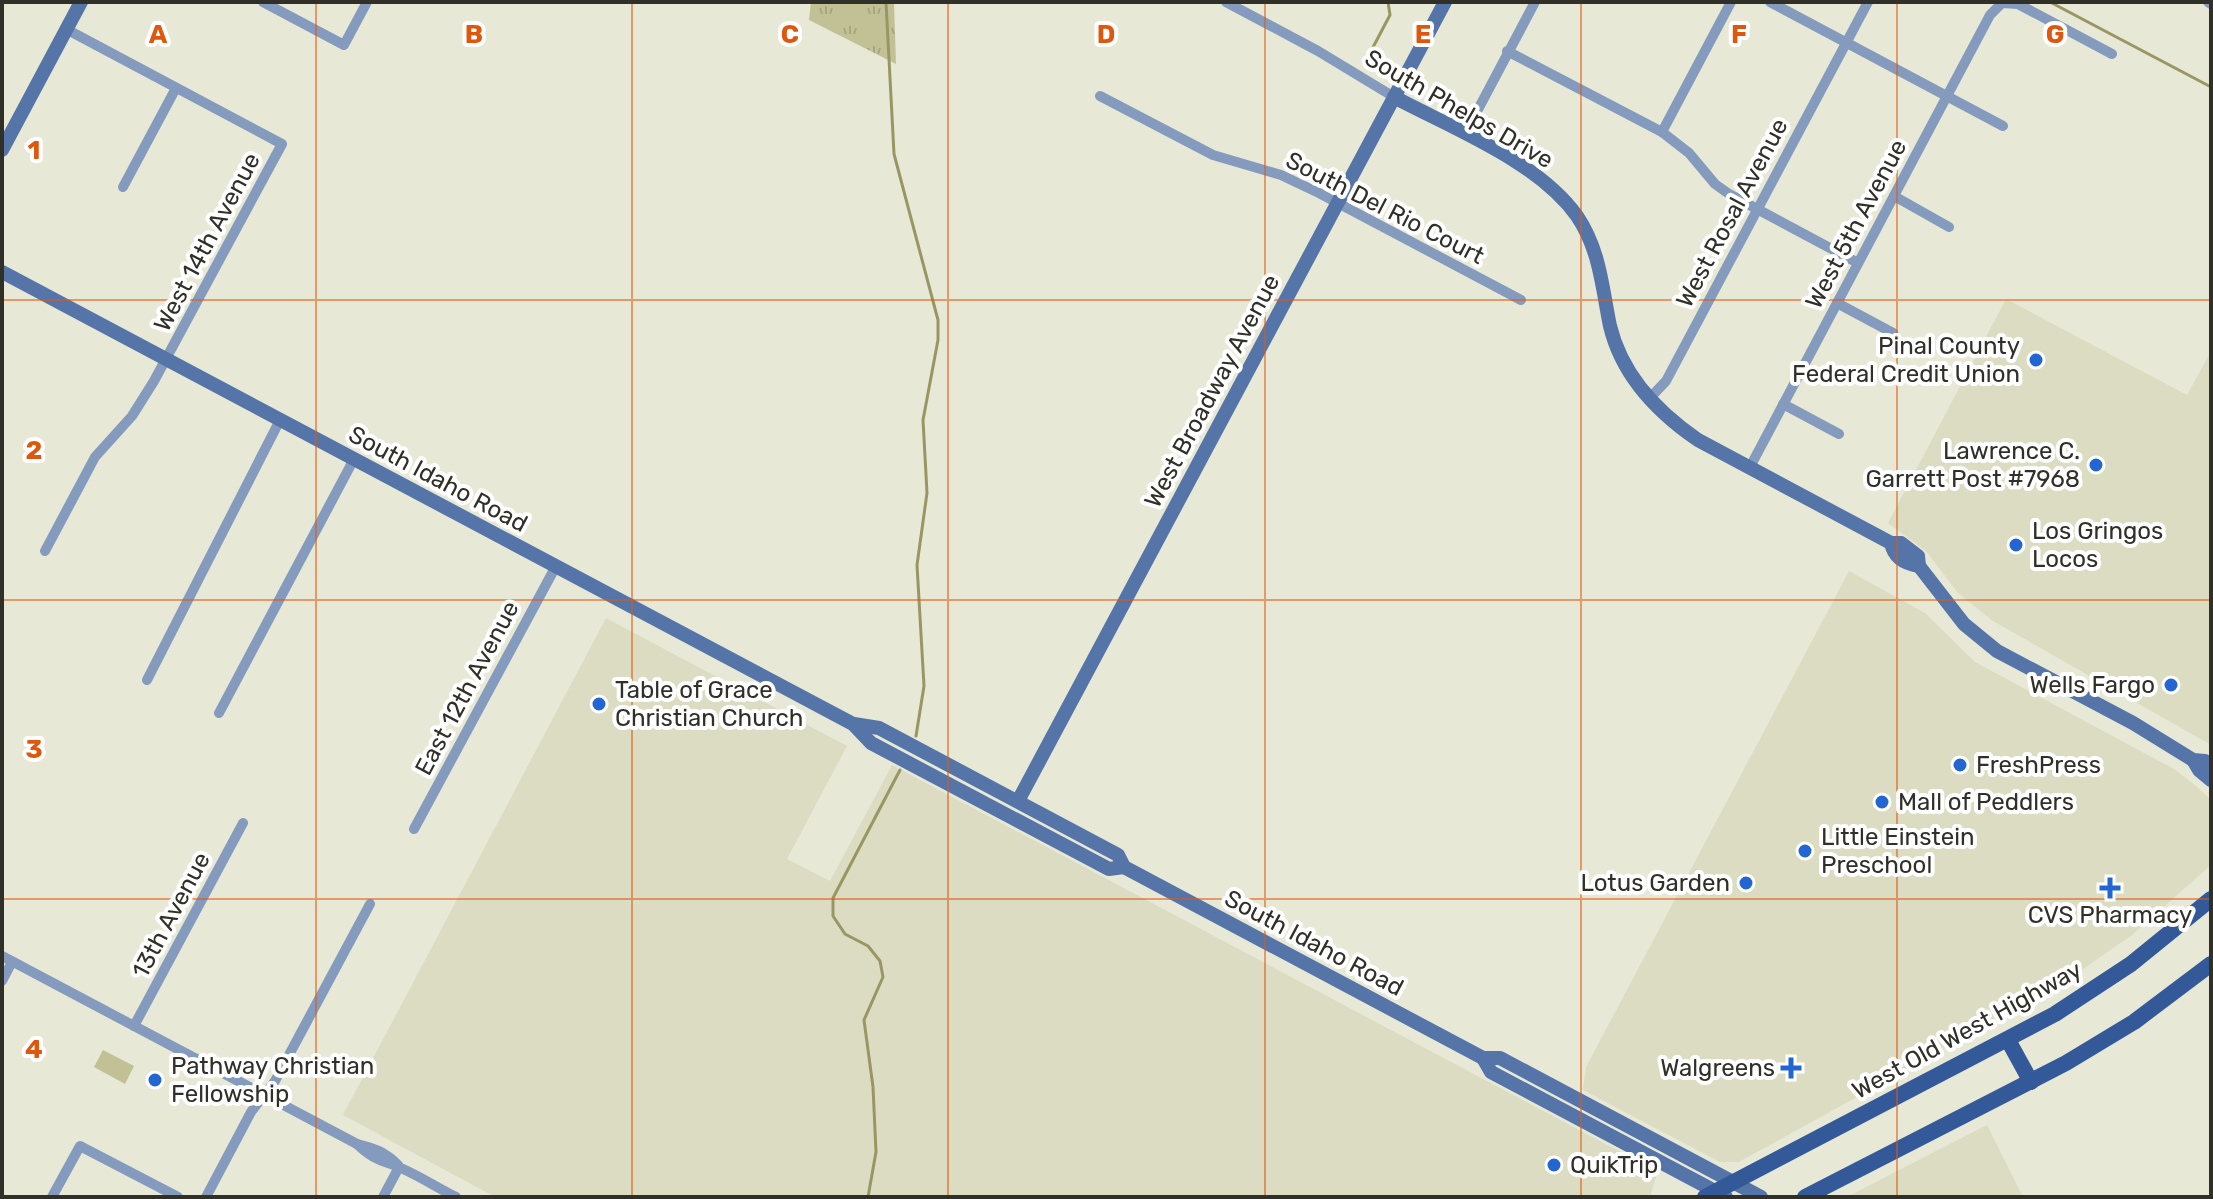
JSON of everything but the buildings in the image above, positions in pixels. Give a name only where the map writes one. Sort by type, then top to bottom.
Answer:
[{"type":"main road","points":[[2,150],[6,133],[81,2]]},
{"type":"main road","name":"West Broadway Avenue","points":[[1018,801],[1445,2]]},
{"type":"main road","name":"South Phelps Drive","points":[[1394,97],[1531,171],[1552,187],[1577,217],[1599,263],[1611,327],[1622,360],[1649,399],[1673,423],[1698,440],[1891,543],[1901,543],[1918,556],[1919,566],[1964,624],[1997,651],[2133,723],[2193,760],[2205,761],[2211,766]]},
{"type":"main road","name":"South Idaho Road","points":[[2,272],[853,724],[871,743],[906,762],[1109,869],[1124,867]]},
{"type":"main road","name":"South Idaho Road","points":[[853,724],[879,728],[1118,855],[1124,867],[1483,1058],[1500,1058],[1720,1192],[1761,1197]]},
{"type":"main road","name":"South Phelps Drive","points":[[2193,760],[2211,780]]},
{"type":"main road","name":"West Old West Highway","points":[[1720,1192],[2055,1014],[2131,964],[2211,899]]},
{"type":"main road","points":[[2134,1022],[2140,1010],[2211,951]]},
{"type":"main road","points":[[1805,1197],[2031,1082],[2134,1022],[2211,964]]},
{"type":"main road","points":[[2008,1040],[2031,1082]]},
{"type":"street","points":[[263,2],[344,45],[367,2]]},
{"type":"street","name":"South Phelps Drive","points":[[1226,2],[1318,51],[1394,97]]},
{"type":"street","points":[[1465,134],[1535,2]]},
{"type":"street","points":[[1662,132],[1731,2]]},
{"type":"street","points":[[1770,2],[2003,126]]},
{"type":"street","name":"West Rosal Avenue","points":[[1649,399],[1666,381],[1868,2]]},
{"type":"street","points":[[2002,3],[2018,4],[2112,54]]},
{"type":"street","name":"West 5th Avenue","points":[[1750,467],[1990,15],[2002,3]]},
{"type":"street","points":[[66,29],[176,88],[123,187]]},
{"type":"street","points":[[1507,51],[1662,132],[1689,153],[1715,184],[1858,263]]},
{"type":"street","name":"West 14th Avenue","points":[[45,551],[95,457],[139,406],[167,360],[282,144],[176,88]]},
{"type":"street","name":"South Del Rio Court","points":[[1100,96],[1213,155],[1281,175],[1338,202],[1521,300]]},
{"type":"street","points":[[1894,196],[1949,227]]},
{"type":"street","points":[[1837,303],[1893,333]]},
{"type":"street","points":[[1783,404],[1839,434]]},
{"type":"street","points":[[147,680],[280,420]]},
{"type":"street","points":[[219,713],[354,459]]},
{"type":"street","name":"East 12th Avenue","points":[[414,829],[556,566]]},
{"type":"street","name":"13th Avenue","points":[[134,1026],[243,823]]},
{"type":"street","points":[[206,1197],[251,1112],[275,1081],[370,904]]},
{"type":"street","points":[[2,981],[7,959],[357,1144],[381,1151],[399,1167],[456,1197]]},
{"type":"street","points":[[52,1197],[80,1146],[178,1197]]},
{"type":"street","points":[[383,1197],[399,1167]]},
{"type":"shaded area","points":[[2006,299],[2187,395],[2211,351],[2211,745],[1993,621],[1958,593],[1926,551],[1888,523]]},
{"type":"shaded area","points":[[1849,571],[1925,613],[1975,662],[2174,769],[2195,785],[2211,800],[2211,865],[2132,935],[2060,985],[1739,1162],[1720,1162],[1583,1090],[1586,1067]]},
{"type":"shaded area","points":[[606,618],[847,746],[787,859],[830,881],[892,765],[1630,1157],[1657,1174],[1650,1197],[495,1197],[343,1115]]},
{"type":"shaded area","points":[[1987,1125],[2023,1197],[1847,1197],[1897,1171]]},
{"type":"green space","points":[[811,2],[894,2],[896,64],[809,20]]},
{"type":"green space","points":[[103,1050],[134,1066],[125,1084],[94,1067]]},
{"type":"waterway","points":[[886,2],[894,154],[938,320],[938,340],[923,420],[927,493],[917,565],[924,686],[916,736]]},
{"type":"waterway","points":[[1370,53],[1390,15],[1388,2]]},
{"type":"waterway","points":[[2050,2],[2211,87]]},
{"type":"waterway","points":[[868,1197],[876,1152],[873,1087],[864,1020],[883,977],[880,961],[868,946],[845,934],[833,916],[833,898],[900,770]]},
{"type":"place","name":"Pinal County Federal Credit Union","points":[[2036,360]]},
{"type":"place","name":"Lawrence C. Garrett Post #7968","points":[[2096,465]]},
{"type":"place","name":"Los Gringos Locos","points":[[2016,545]]},
{"type":"place","name":"Wells Fargo","points":[[2171,685]]},
{"type":"place","name":"Table of Grace Christian Church","points":[[599,704]]},
{"type":"place","name":"FreshPress","points":[[1960,765]]},
{"type":"place","name":"Mall of Peddlers","points":[[1882,802]]},
{"type":"place","name":"Little Einstein Preschool","points":[[1805,851]]},
{"type":"place","name":"Lotus Garden","points":[[1746,883]]},
{"type":"place","name":"CVS Pharmacy","points":[[2110,888]]},
{"type":"place","name":"Walgreens","points":[[1791,1068]]},
{"type":"place","name":"Pathway Christian Fellowship","points":[[155,1080]]},
{"type":"place","name":"QuikTrip","points":[[1554,1165]]}]
